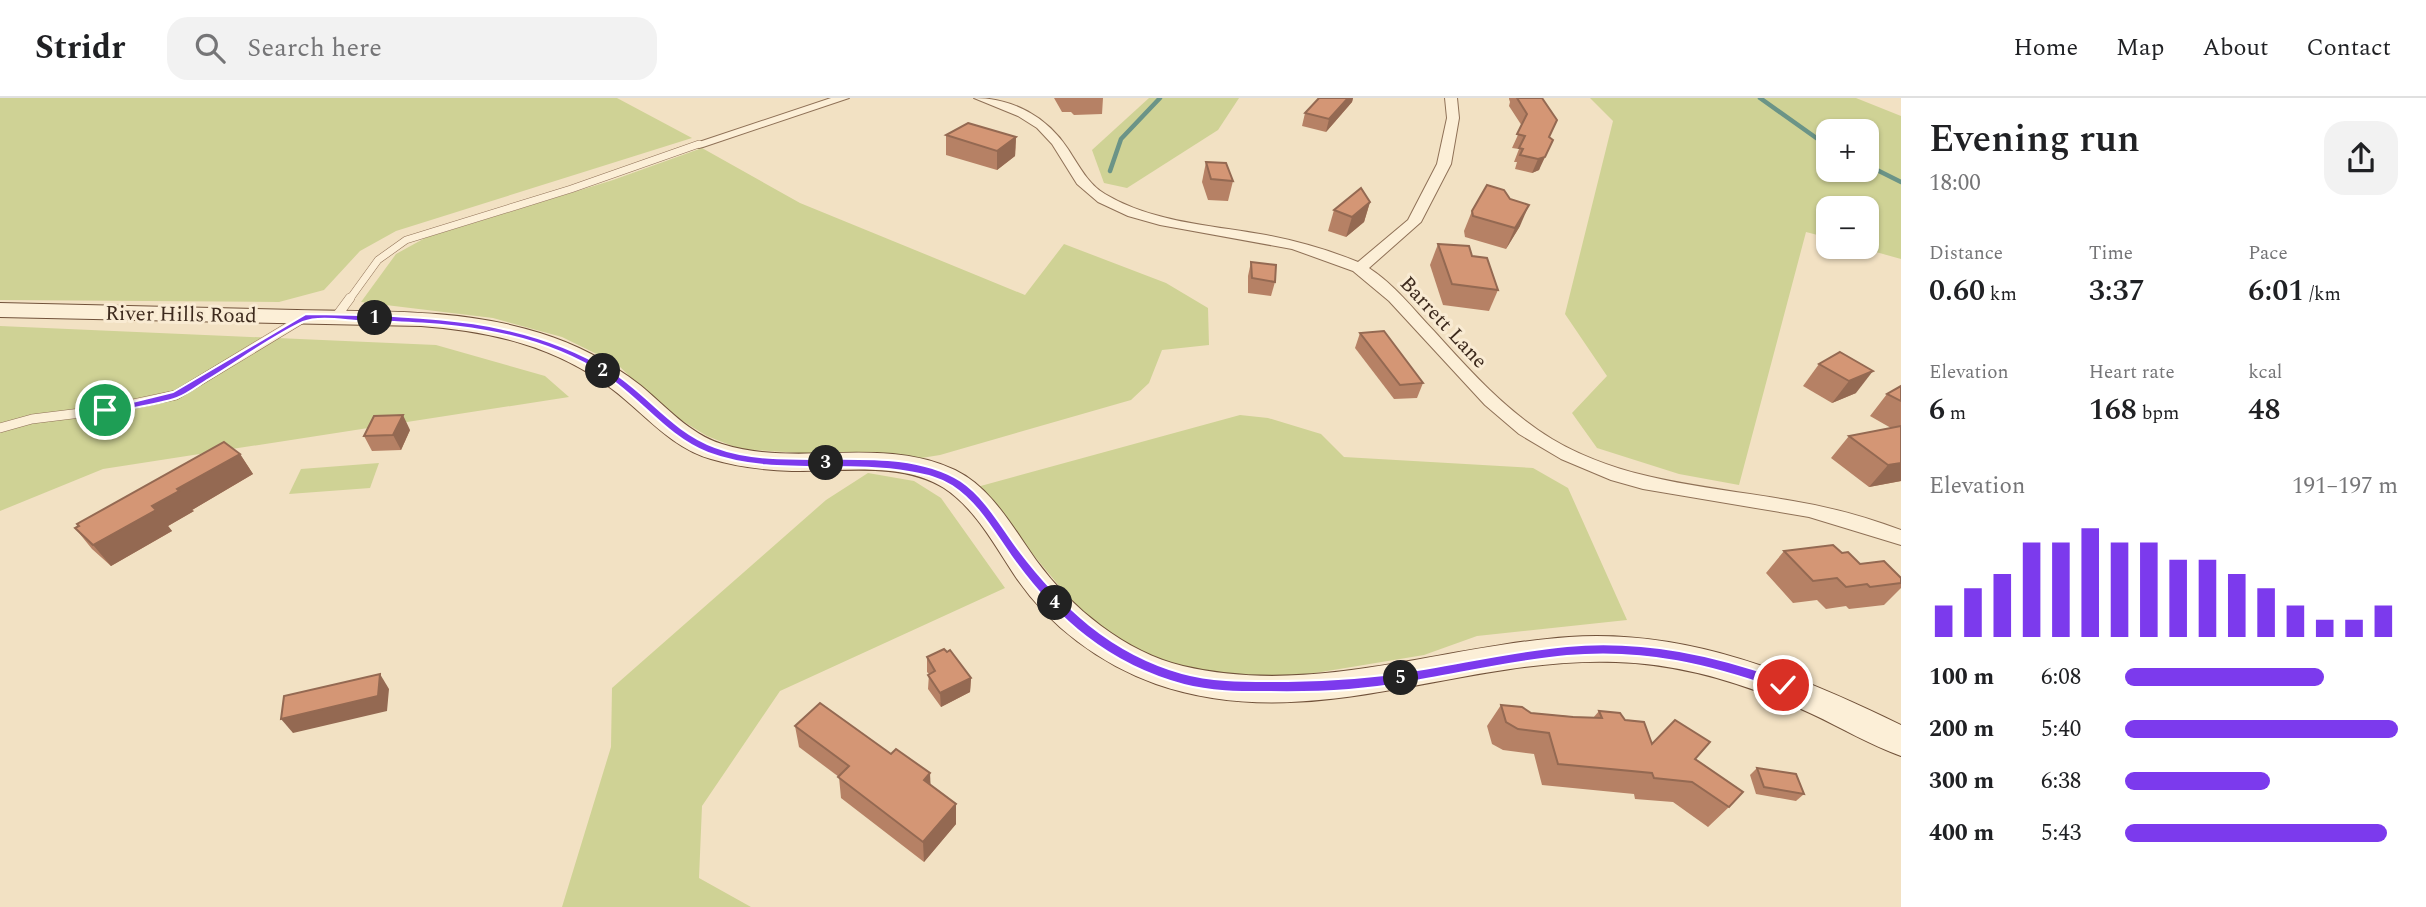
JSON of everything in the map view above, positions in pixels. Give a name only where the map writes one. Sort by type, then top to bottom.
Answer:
[{"type":"street","points":[[699,144],[838,98]]},
{"type":"street","name":"Barrett Lane","points":[[980,98],[1002,100],[1029,116],[1055,139],[1082,183],[1099,197],[1119,207],[1171,224],[1297,245],[1359,269],[1391,295],[1504,415],[1569,456],[1606,472],[1651,486],[1781,505],[1837,517],[1901,538]]},
{"type":"street","points":[[1359,269],[1413,222],[1444,164],[1454,118],[1451,98]]},
{"type":"street","name":"River Hills Road","points":[[0,310],[336,317],[459,323],[496,328],[537,340],[610,374],[671,427],[711,450],[778,462],[878,463],[939,474],[961,486],[980,505],[1037,583],[1070,618],[1114,651],[1145,666],[1185,680],[1228,687],[1314,687],[1401,678],[1543,654],[1628,649],[1685,656],[1734,667],[1783,685],[1901,741]]},
{"type":"lane","points":[[336,317],[379,260],[406,240],[571,189],[699,144]]},
{"type":"lane","points":[[0,428],[32,419],[105,410],[176,395],[306,317]]},
{"type":"green space","points":[[0,98],[617,98],[692,138],[396,231],[360,251],[324,290],[279,302],[0,300]]},
{"type":"green space","points":[[1149,98],[1239,98],[1218,130],[1127,188],[1104,183],[1092,150]]},
{"type":"green space","points":[[1590,98],[1856,98],[1901,116],[1901,259],[1879,253],[1879,196],[1816,196],[1816,235],[1806,232],[1739,485],[1679,474],[1597,448],[1572,413],[1607,376],[1565,314],[1613,121]]},
{"type":"green space","points":[[702,148],[800,203],[1025,295],[1064,244],[1166,283],[1208,308],[1209,345],[1162,350],[1149,383],[1131,400],[940,455],[909,460],[740,449],[707,436],[663,409],[617,364],[562,337],[493,318],[361,302],[396,254],[425,238],[613,180]]},
{"type":"green space","points":[[0,326],[436,345],[545,376],[569,397],[103,469],[0,511]]},
{"type":"green space","points":[[1240,415],[1268,418],[1321,434],[1344,457],[1533,468],[1568,488],[1627,620],[1477,636],[1424,655],[1303,675],[1211,675],[1144,657],[1080,611],[977,487]]},
{"type":"green space","points":[[379,463],[370,488],[289,494],[301,469]]},
{"type":"green space","points":[[868,473],[914,481],[941,498],[1005,588],[780,691],[702,806],[699,878],[751,907],[562,907],[611,747],[612,688],[826,500]]},
{"type":"building","points":[[1319,98],[1348,98],[1329,119],[1305,113]]},
{"type":"building","points":[[1517,98],[1542,98],[1557,120],[1549,137],[1553,140],[1545,157],[1538,159],[1520,155],[1523,149],[1519,148],[1525,136],[1517,134],[1527,114]]},
{"type":"building","points":[[968,123],[1016,137],[997,151],[946,135]]},
{"type":"building","points":[[1206,162],[1226,163],[1233,181],[1211,179]]},
{"type":"building","points":[[1487,185],[1504,190],[1510,199],[1529,205],[1515,228],[1473,216],[1472,211]]},
{"type":"building","points":[[1361,188],[1370,202],[1352,217],[1334,210]]},
{"type":"building","points":[[1438,244],[1469,246],[1472,256],[1487,258],[1498,290],[1452,284]]},
{"type":"building","points":[[1251,262],[1276,265],[1275,282],[1252,278]]},
{"type":"building","points":[[1384,331],[1423,383],[1400,385],[1360,333]]},
{"type":"building","points":[[1840,352],[1873,371],[1849,381],[1819,364]]},
{"type":"building","points":[[1901,386],[1901,401],[1887,394]]},
{"type":"building","points":[[403,415],[393,435],[364,436],[374,416]]},
{"type":"building","points":[[1901,426],[1901,463],[1888,465],[1849,436]]},
{"type":"building","points":[[224,442],[240,454],[177,489],[179,491],[152,506],[156,510],[93,545],[75,528],[79,526],[77,524]]},
{"type":"building","points":[[1833,545],[1842,553],[1848,552],[1860,564],[1884,561],[1901,578],[1901,583],[1846,587],[1837,578],[1813,581],[1784,551]]},
{"type":"building","points":[[944,649],[947,652],[950,650],[971,678],[940,693],[928,675],[935,671],[927,657]]},
{"type":"building","points":[[380,674],[378,696],[281,719],[284,696]]},
{"type":"building","points":[[820,703],[891,754],[896,749],[930,773],[924,780],[956,804],[923,842],[838,777],[849,766],[795,726]]},
{"type":"building","points":[[1501,705],[1522,707],[1531,713],[1573,717],[1602,718],[1599,711],[1620,713],[1625,720],[1644,722],[1652,744],[1675,720],[1710,742],[1695,759],[1743,792],[1729,807],[1692,782],[1654,778],[1652,773],[1558,764],[1549,733],[1518,729],[1506,722]]},
{"type":"building","points":[[1757,768],[1796,774],[1804,794],[1764,787]]},
{"type":"waterway","points":[[1110,171],[1121,139],[1160,98]]},
{"type":"waterway","points":[[1760,98],[1816,138]]},
{"type":"waterway","points":[[1879,171],[1901,182]]},
{"type":"route","points":[[105,410],[176,395],[306,317],[417,319],[496,328],[556,346],[610,374],[671,427],[711,450],[778,462],[878,463],[939,474],[961,486],[980,505],[1037,583],[1062,611],[1114,651],[1145,666],[1185,680],[1228,687],[1314,687],[1401,678],[1570,650],[1628,649],[1685,656],[1734,667],[1783,685]]}]
